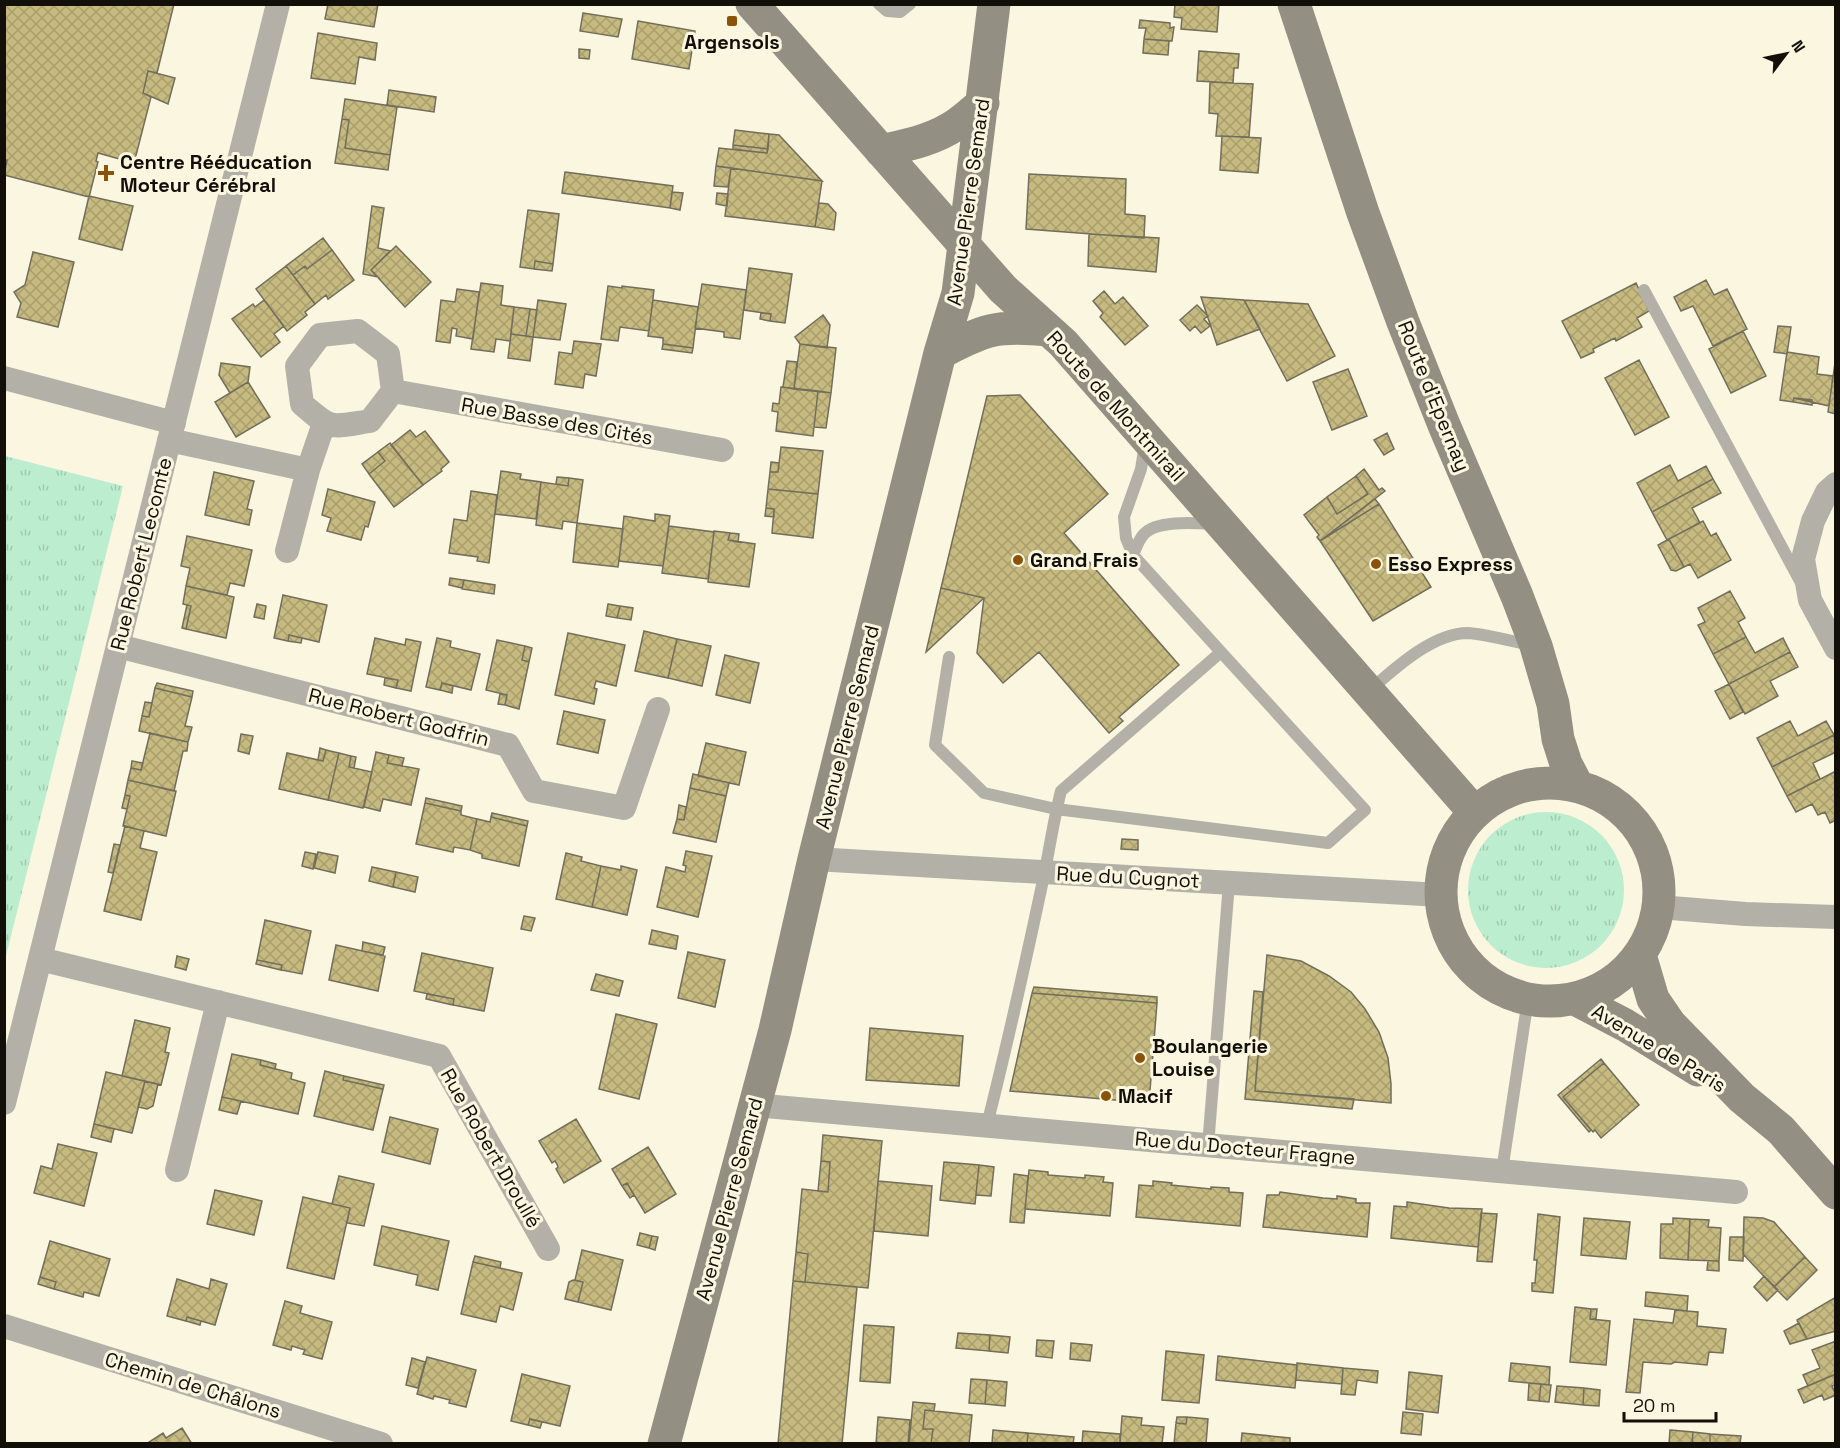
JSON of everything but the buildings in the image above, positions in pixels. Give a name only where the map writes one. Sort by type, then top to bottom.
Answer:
[{"type":"main road","name":"Route de Montmirail","points":[[752,4],[1003,289],[1063,343],[1475,813]]},
{"type":"main road","name":"Avenue Pierre Semard","points":[[664,1443],[775,1030],[814,859],[940,353],[958,293],[994,4]]},
{"type":"main road","name":"Route d'Epernay","points":[[1294,4],[1363,213],[1403,322],[1536,646],[1553,704],[1558,739],[1576,785]]},
{"type":"main road","points":[[881,151],[923,141],[940,134],[982,103]]},
{"type":"main road","points":[[940,353],[975,335],[998,328],[1048,330]]},
{"type":"main road","points":[[1559,782],[1576,785],[1603,795],[1629,816],[1648,843],[1658,874],[1659,907],[1652,932],[1640,954],[1622,974],[1600,990],[1575,999],[1551,1001],[1528,999],[1494,986],[1466,962],[1448,930],[1441,895],[1444,864],[1456,837],[1475,813],[1507,791],[1532,784],[1559,782]]},
{"type":"main road","name":"Avenue de Paris","points":[[1640,954],[1653,999],[1670,1023],[1742,1098],[1781,1130],[1836,1193]]},
{"type":"main road","name":"Avenue de Paris","points":[[1575,999],[1625,1025],[1742,1098]]},
{"type":"street","name":"Rue Robert Lecomte","points":[[4,1103],[278,4]]},
{"type":"street","points":[[358,331],[388,354],[393,391],[370,422],[332,426],[324,423],[302,404],[297,366],[320,336],[358,331]]},
{"type":"street","points":[[4,378],[172,431],[308,470]]},
{"type":"street","name":"Rue Basse des Cités","points":[[393,391],[722,450]]},
{"type":"street","points":[[287,551],[308,470],[324,423]]},
{"type":"street","points":[[1836,484],[1827,492],[1813,521],[1803,559],[1810,600],[1836,648]]},
{"type":"street","name":"Rue Robert Godfrin","points":[[118,646],[508,745],[534,791],[624,808],[658,709]]},
{"type":"street","name":"Rue du Cugnot","points":[[814,859],[1441,895]]},
{"type":"street","points":[[1659,907],[1745,914],[1836,917]]},
{"type":"street","name":"Rue Robert Droullé","points":[[40,959],[439,1056],[548,1249]]},
{"type":"street","points":[[177,1170],[218,1002]]},
{"type":"street","name":"Rue du Docteur Fragne","points":[[754,1105],[1736,1192]]},
{"type":"street","name":"Chemin de Châlons","points":[[4,1326],[380,1443]]},
{"type":"lane","points":[[879,4],[887,11],[900,12],[910,4]]},
{"type":"lane","points":[[1644,290],[1810,600]]},
{"type":"lane","points":[[949,657],[935,745],[984,793],[1056,809],[1328,843],[1365,810],[1133,555],[1126,538],[1124,517],[1141,469],[1146,437]]},
{"type":"lane","points":[[1133,555],[1140,538],[1146,531],[1187,523],[1221,524]]},
{"type":"lane","points":[[1368,691],[1405,659],[1443,638],[1468,633],[1536,646]]},
{"type":"lane","points":[[987,1125],[1015,1011],[1060,791],[1221,652]]},
{"type":"lane","points":[[1208,1146],[1229,883]]},
{"type":"lane","points":[[1502,1172],[1528,999]]},
{"type":"green space","points":[[4,456],[123,486],[5,960]]},
{"type":"green space","points":[[1546,812],[1561,813],[1576,818],[1601,835],[1618,860],[1623,875],[1623,905],[1618,920],[1601,945],[1576,962],[1561,967],[1546,968],[1531,967],[1516,962],[1491,945],[1474,920],[1469,905],[1468,890],[1469,875],[1474,860],[1491,835],[1516,818],[1531,813]]},
{"type":"place","name":"Argensols","points":[[732,21]]},
{"type":"place","name":"Centre Rééducation Moteur Cérébral","points":[[106,173]]},
{"type":"place","name":"Grand Frais","points":[[1018,560]]},
{"type":"place","name":"Esso Express","points":[[1376,564]]},
{"type":"place","name":"Boulangerie Louise","points":[[1140,1058]]},
{"type":"place","name":"Macif","points":[[1106,1096]]}]
